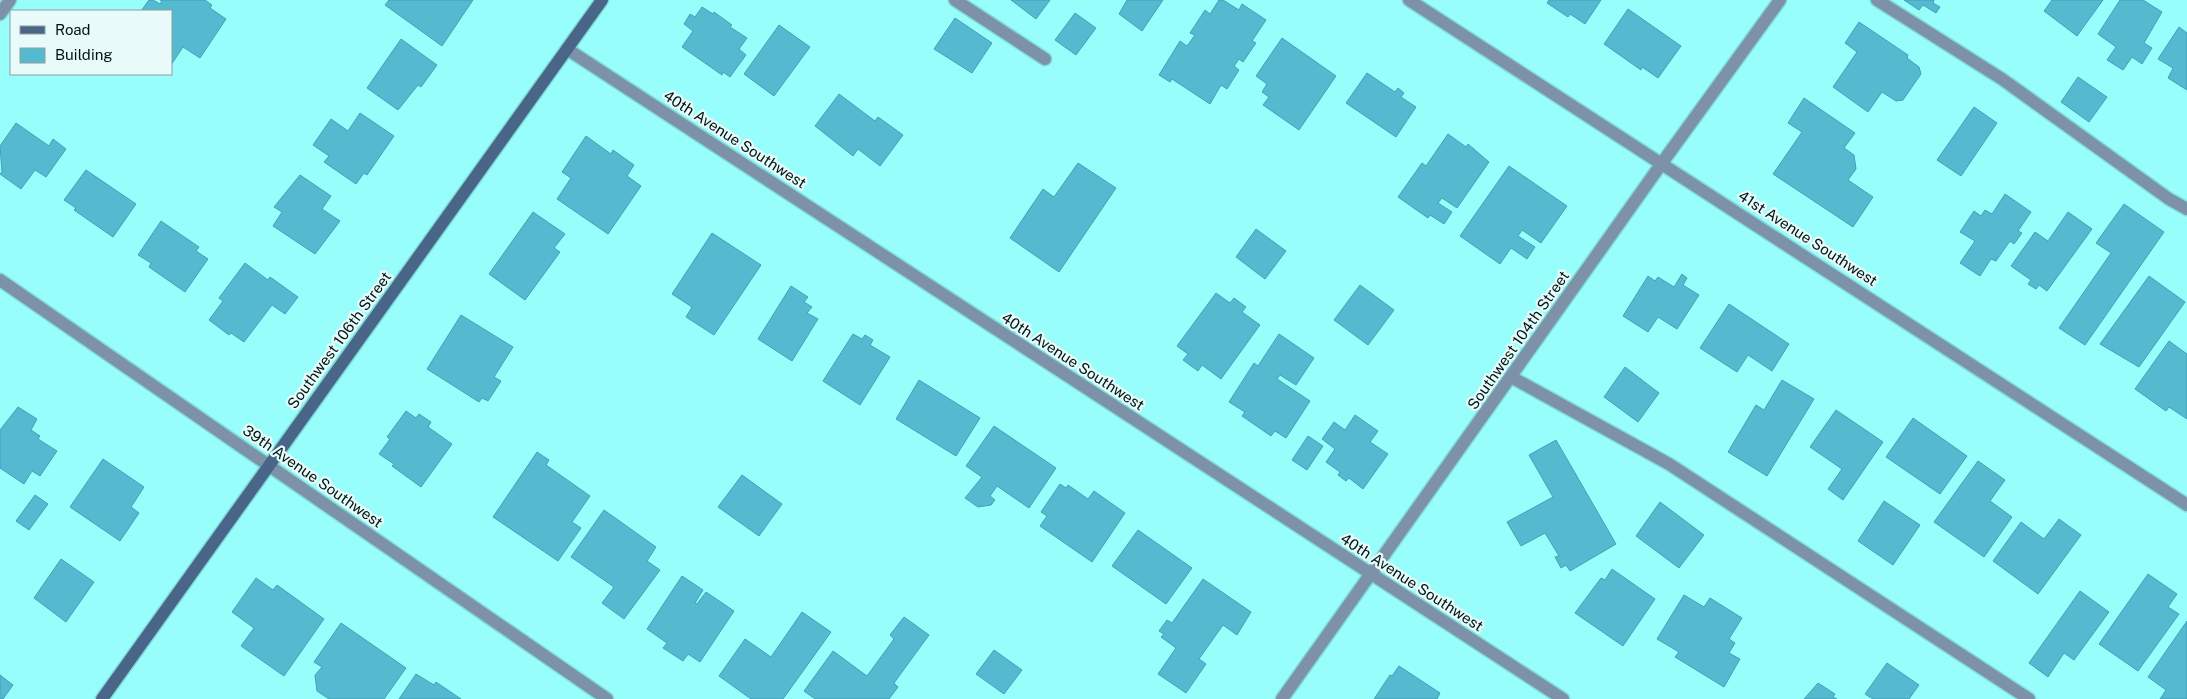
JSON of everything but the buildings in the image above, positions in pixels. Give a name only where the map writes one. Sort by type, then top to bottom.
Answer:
[{"type":"street","points":[[0,14],[10,0]]},
{"type":"street","name":"Southwest 106th Street","points":[[102,699],[602,0]]},
{"type":"street","points":[[955,0],[1045,59]]},
{"type":"street","name":"41st Avenue Southwest","points":[[1409,0],[2187,505]]},
{"type":"street","name":"Southwest 104th Street","points":[[1282,699],[1662,163],[1780,0]]},
{"type":"street","points":[[1877,0],[2002,79],[2187,210]]},
{"type":"street","name":"40th Avenue Southwest","points":[[567,49],[1562,699]]},
{"type":"street","name":"39th Avenue Southwest","points":[[0,280],[607,699]]},
{"type":"street","points":[[1511,377],[1669,464],[2029,699]]}]
